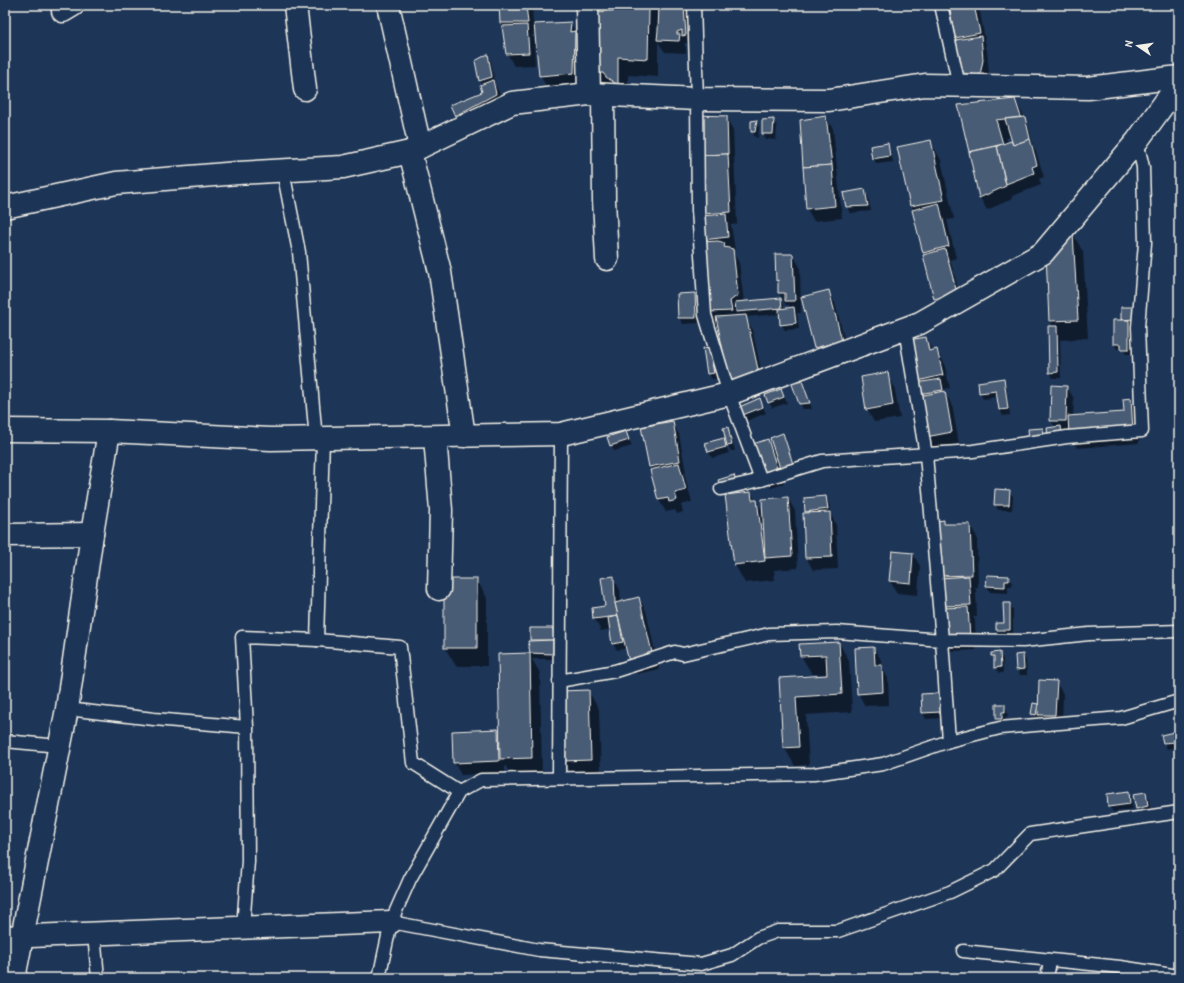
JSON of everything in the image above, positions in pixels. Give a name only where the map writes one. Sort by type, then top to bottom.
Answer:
[{"type":"street","points":[[295,5],[305,89]]},
{"type":"street","points":[[388,5],[415,150],[440,272],[464,436]]},
{"type":"street","points":[[587,5],[596,95],[607,259]]},
{"type":"street","points":[[5,207],[116,183],[343,167],[415,150],[512,103],[596,95],[697,99],[829,100],[925,85],[1088,88],[1179,77]]},
{"type":"street","points":[[5,430],[109,431],[271,439],[561,434],[729,394],[920,323],[1043,253],[1137,141],[1179,83]]},
{"type":"street","points":[[14,978],[14,937],[59,746],[66,709],[109,431]]},
{"type":"street","points":[[434,437],[441,510],[438,589]]},
{"type":"street","points":[[5,535],[92,534]]},
{"type":"street","points":[[14,937],[392,922]]},
{"type":"lane","points":[[694,5],[698,210],[705,315],[729,394],[761,480]]},
{"type":"lane","points":[[941,5],[959,85]]},
{"type":"lane","points":[[721,489],[761,480],[822,461],[973,451],[1067,437],[1142,431],[1138,327],[1145,243],[1143,167],[1137,141]]},
{"type":"lane","points":[[283,171],[299,252],[319,439],[317,640]]},
{"type":"lane","points":[[905,329],[926,455],[949,742]]},
{"type":"lane","points":[[559,778],[561,434]]},
{"type":"lane","points":[[559,681],[615,671],[676,652],[683,654],[769,634],[837,632],[942,640],[1023,641],[1089,634],[1179,631]]},
{"type":"lane","points":[[242,928],[248,861],[246,727],[242,637],[317,640],[400,647],[413,763],[459,792]]},
{"type":"lane","points":[[379,978],[392,922],[410,879],[459,792],[481,780],[814,774],[883,764],[949,742],[1000,728],[1121,718],[1179,701]]},
{"type":"lane","points":[[66,709],[246,727]]},
{"type":"lane","points":[[5,741],[59,746]]},
{"type":"lane","points":[[392,922],[539,950],[701,964],[732,955],[758,938],[778,931],[838,931],[950,892],[995,870],[1030,834],[1179,812]]},
{"type":"lane","points":[[94,934],[98,978]]},
{"type":"lane","points":[[963,951],[1120,967],[1179,976]]},
{"type":"lane","points":[[1047,978],[1050,961]]},
{"type":"building","points":[[499,5],[526,5],[528,23],[500,23]]},
{"type":"building","points":[[597,5],[618,5],[618,8],[597,10]]},
{"type":"building","points":[[625,5],[659,5],[659,7],[649,9],[648,59],[618,57],[618,85],[606,77],[603,73],[595,73],[595,12],[625,10]]},
{"type":"building","points":[[659,5],[687,5],[684,7],[686,35],[682,36],[682,30],[677,32],[677,34],[680,34],[679,41],[657,40]]},
{"type":"building","points":[[949,5],[974,5],[980,33],[955,38]]},
{"type":"building","points":[[571,22],[570,32],[575,31],[574,73],[539,76],[534,24]]},
{"type":"building","points":[[527,25],[529,53],[506,54],[502,26]]},
{"type":"building","points":[[981,36],[983,60],[980,75],[962,73],[955,40]]},
{"type":"building","points":[[488,54],[492,77],[479,81],[475,61]]},
{"type":"building","points":[[493,80],[496,94],[455,116],[450,105],[482,92],[480,85]]},
{"type":"building","points":[[1015,99],[1021,117],[996,120],[1003,144],[969,152],[958,105]]},
{"type":"building","points":[[697,115],[727,116],[728,154],[698,155]]},
{"type":"building","points":[[826,116],[832,165],[803,167],[800,120]]},
{"type":"building","points":[[1025,117],[1030,139],[1013,145],[1005,119]]},
{"type":"building","points":[[774,119],[773,134],[762,134],[762,120]]},
{"type":"building","points":[[757,120],[755,132],[751,132],[751,121]]},
{"type":"building","points":[[1030,139],[1037,165],[1032,167],[1034,173],[1006,184],[997,146],[1011,141],[1013,145]]},
{"type":"building","points":[[931,140],[944,200],[910,206],[897,147]]},
{"type":"building","points":[[888,143],[890,156],[872,159],[870,146]]},
{"type":"building","points":[[997,146],[1006,186],[979,198],[969,152]]},
{"type":"building","points":[[728,154],[731,212],[702,214],[699,155]]},
{"type":"building","points":[[832,165],[835,206],[806,209],[803,167]]},
{"type":"building","points":[[865,189],[868,206],[846,207],[843,193]]},
{"type":"building","points":[[939,203],[949,246],[923,253],[912,210]]},
{"type":"building","points":[[726,214],[728,237],[703,240],[701,216]]},
{"type":"building","points":[[1073,233],[1078,320],[1049,321],[1046,253]]},
{"type":"building","points":[[718,241],[725,243],[724,247],[733,249],[738,295],[730,301],[732,311],[708,312],[702,242]]},
{"type":"building","points":[[945,249],[957,293],[934,299],[923,255]]},
{"type":"building","points":[[775,254],[793,254],[795,301],[785,301],[785,293],[778,293]]},
{"type":"building","points":[[829,290],[842,341],[814,348],[801,297]]},
{"type":"building","points":[[695,293],[696,318],[678,318],[677,294]]},
{"type":"building","points":[[781,298],[782,308],[736,312],[735,302]]},
{"type":"building","points":[[794,307],[796,323],[780,325],[779,309]]},
{"type":"building","points":[[1121,307],[1134,307],[1134,319],[1121,320]]},
{"type":"building","points":[[746,315],[759,374],[730,384],[716,317]]},
{"type":"building","points":[[1113,320],[1129,320],[1129,349],[1121,349],[1121,344],[1113,344]]},
{"type":"building","points":[[1048,326],[1057,326],[1058,372],[1049,373]]},
{"type":"building","points":[[926,337],[929,351],[937,349],[943,375],[918,381],[909,340]]},
{"type":"building","points":[[709,347],[714,373],[707,374],[703,348]]},
{"type":"building","points":[[888,372],[893,405],[866,410],[861,377]]},
{"type":"building","points":[[1004,378],[1008,409],[999,410],[996,391],[979,393],[978,382]]},
{"type":"building","points":[[941,379],[943,390],[918,394],[916,383]]},
{"type":"building","points":[[802,381],[810,403],[799,404],[792,384]]},
{"type":"building","points":[[1051,385],[1067,386],[1066,421],[1050,421]]},
{"type":"building","points":[[781,389],[784,397],[768,403],[765,395]]},
{"type":"building","points":[[945,391],[952,432],[926,437],[919,396]]},
{"type":"building","points":[[760,398],[763,407],[740,416],[737,408]]},
{"type":"building","points":[[1131,398],[1133,431],[1069,436],[1068,416],[1124,412],[1123,399]]},
{"type":"building","points":[[673,421],[680,461],[649,467],[641,427]]},
{"type":"building","points":[[1061,426],[1062,435],[1048,437],[1047,428]]},
{"type":"building","points":[[728,427],[732,445],[727,446],[723,428]]},
{"type":"building","points":[[1043,428],[1044,437],[1029,439],[1028,429]]},
{"type":"building","points":[[626,431],[629,440],[610,446],[607,437]]},
{"type":"building","points":[[783,433],[794,467],[781,471],[770,438]]},
{"type":"building","points":[[724,438],[726,447],[708,452],[705,443]]},
{"type":"building","points":[[768,439],[778,472],[763,477],[753,444]]},
{"type":"building","points":[[679,463],[686,490],[675,493],[677,500],[669,502],[668,498],[658,500],[650,470]]},
{"type":"building","points":[[734,475],[737,484],[720,488],[718,480]]},
{"type":"building","points":[[995,489],[1010,490],[1009,505],[994,505]]},
{"type":"building","points":[[751,492],[752,500],[757,500],[765,561],[734,565],[725,495]]},
{"type":"building","points":[[826,496],[828,509],[805,512],[804,498]]},
{"type":"building","points":[[788,497],[792,556],[765,558],[762,499]]},
{"type":"building","points":[[830,512],[832,557],[805,558],[803,513]]},
{"type":"building","points":[[944,520],[944,524],[970,524],[972,575],[939,576],[937,521]]},
{"type":"building","points":[[892,551],[913,553],[911,583],[889,581]]},
{"type":"building","points":[[987,575],[1009,576],[1009,581],[1005,581],[1005,587],[986,586]]},
{"type":"building","points":[[614,576],[615,603],[618,616],[593,619],[592,608],[605,606],[601,578]]},
{"type":"building","points":[[969,576],[971,605],[942,606],[941,578]]},
{"type":"building","points":[[444,579],[477,579],[477,648],[444,648]]},
{"type":"building","points":[[639,597],[653,657],[629,662],[615,603]]},
{"type":"building","points":[[1003,603],[1010,603],[1010,630],[996,630],[996,623],[1004,623]]},
{"type":"building","points":[[968,607],[970,638],[943,639],[942,608]]},
{"type":"building","points":[[618,616],[623,642],[612,644],[608,618]]},
{"type":"building","points":[[530,628],[553,628],[554,640],[530,640]]},
{"type":"building","points":[[553,640],[553,654],[530,653],[528,641]]},
{"type":"building","points":[[839,642],[842,694],[796,697],[799,747],[783,748],[779,678],[827,675],[826,655],[800,656],[799,644]]},
{"type":"building","points":[[874,647],[875,665],[882,665],[883,692],[857,694],[855,648]]},
{"type":"building","points":[[1000,652],[1001,667],[994,668],[994,656],[991,656],[991,653]]},
{"type":"building","points":[[530,653],[532,758],[500,759],[498,654]]},
{"type":"building","points":[[1023,654],[1024,669],[1016,670],[1015,655]]},
{"type":"building","points":[[1039,680],[1057,681],[1055,715],[1038,715]]},
{"type":"building","points":[[589,690],[591,760],[562,761],[560,691]]},
{"type":"building","points":[[939,693],[941,712],[922,713],[921,694]]},
{"type":"building","points":[[1033,703],[1038,704],[1036,715],[1031,714]]},
{"type":"building","points":[[996,704],[1005,704],[1005,712],[1002,712],[1002,719],[996,719]]},
{"type":"building","points":[[498,729],[499,761],[453,763],[452,731]]},
{"type":"building","points":[[1174,732],[1175,742],[1163,743],[1161,735]]},
{"type":"building","points":[[1129,791],[1130,804],[1108,807],[1107,794]]},
{"type":"building","points":[[1146,792],[1148,806],[1136,809],[1133,794]]}]
